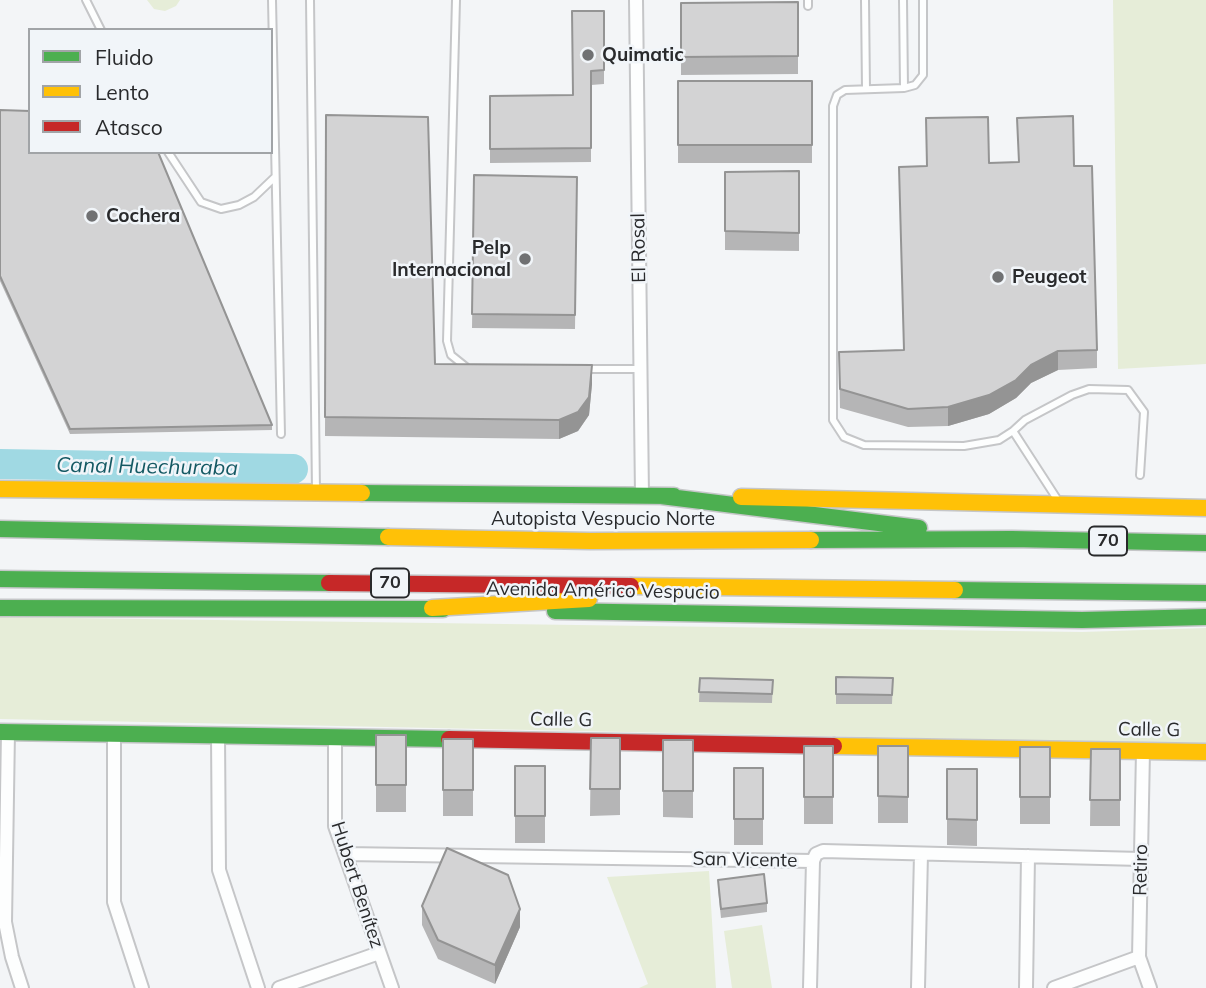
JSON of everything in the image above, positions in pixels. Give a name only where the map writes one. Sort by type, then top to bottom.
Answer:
[{"type":"main road","points":[[0,489],[642,495],[1206,508]]},
{"type":"main road","points":[[661,496],[1012,539]]},
{"type":"main road","name":"Autopista Vespucio Norte","points":[[0,529],[590,541],[1012,539],[1206,543]]},
{"type":"main road","name":"70","points":[[0,579],[1206,593]]},
{"type":"main road","points":[[432,608],[779,587]]},
{"type":"main road","name":"Avenida Américo Vespucio","points":[[0,608],[432,608],[1082,620],[1206,617]]},
{"type":"main road","name":"Calle G","points":[[4,732],[1206,752]]},
{"type":"street","name":"El Rosal","points":[[636,0],[642,495]]},
{"type":"street","points":[[4,732],[5,922],[22,988]]},
{"type":"street","points":[[114,734],[113,894],[142,988]]},
{"type":"street","points":[[218,736],[219,870],[258,988]]},
{"type":"street","name":"Hubert Benítez","points":[[335,737],[334,818],[391,988]]},
{"type":"street","name":"Retiro","points":[[1143,751],[1139,957],[1150,988]]},
{"type":"street","name":"San Vicente","points":[[345,854],[813,861],[816,854],[822,851],[1141,859]]},
{"type":"street","points":[[918,988],[921,854]]},
{"type":"street","points":[[1026,988],[1028,856]]},
{"type":"street","points":[[810,988],[813,861]]},
{"type":"street","points":[[279,988],[379,953]]},
{"type":"street","points":[[1054,988],[1139,957]]},
{"type":"lane","points":[[86,0],[100,28]]},
{"type":"lane","points":[[272,0],[272,28]]},
{"type":"lane","points":[[310,0],[316,492]]},
{"type":"lane","points":[[456,0],[447,341],[455,361],[476,369]]},
{"type":"lane","points":[[865,0],[866,89]]},
{"type":"lane","points":[[903,0],[904,88]]},
{"type":"lane","points":[[923,0],[923,75],[915,85],[904,88],[845,90],[837,95],[833,106],[833,420],[844,437],[864,445],[964,446],[999,440],[1025,420],[1089,389],[1128,390],[1144,412],[1140,475]]},
{"type":"lane","points":[[273,59],[281,434]]},
{"type":"lane","points":[[168,154],[201,202],[221,209],[240,205],[254,197],[275,177]]},
{"type":"lane","points":[[573,369],[641,369]]},
{"type":"lane","points":[[1013,431],[1059,503]]},
{"type":"green space","points":[[147,0],[180,0],[176,6],[165,11],[154,9]]},
{"type":"green space","points":[[1113,0],[1206,0],[1206,364],[1118,369]]},
{"type":"green space","points":[[0,617],[1082,632],[1206,628],[1206,744],[0,719]]},
{"type":"green space","points":[[709,871],[716,988],[639,988],[648,984],[607,877]]},
{"type":"green space","points":[[762,925],[772,988],[732,988],[724,931]]},
{"type":"building","points":[[798,2],[798,56],[681,57],[681,3]]},
{"type":"building","points":[[572,11],[604,11],[604,70],[591,71],[591,148],[490,149],[490,96],[573,95]]},
{"type":"building","points":[[678,81],[812,81],[812,145],[678,145]]},
{"type":"building","name":"Cochera","points":[[0,110],[28,111],[28,154],[159,154],[272,425],[70,429],[0,276]]},
{"type":"building","points":[[326,115],[428,117],[435,364],[592,365],[589,397],[578,412],[559,420],[325,417]]},
{"type":"building","name":"Peugeot","points":[[1073,116],[1074,166],[1092,166],[1097,350],[1058,351],[1031,365],[1016,380],[989,395],[948,407],[908,409],[840,389],[839,352],[904,350],[899,167],[927,166],[926,118],[988,117],[989,163],[1019,162],[1017,118]]},
{"type":"building","points":[[799,171],[799,233],[725,231],[725,172]]},
{"type":"building","name":"Pelp Internacional","points":[[474,175],[577,177],[575,315],[472,314]]},
{"type":"building","points":[[836,677],[893,678],[892,695],[836,694]]},
{"type":"building","points":[[700,678],[773,680],[772,694],[699,692]]},
{"type":"building","points":[[376,735],[406,735],[406,785],[376,785]]},
{"type":"building","points":[[591,738],[620,738],[620,789],[590,789]]},
{"type":"building","points":[[443,739],[473,739],[473,790],[443,790]]},
{"type":"building","points":[[663,740],[693,740],[693,791],[663,791]]},
{"type":"building","points":[[804,746],[833,746],[833,797],[804,797]]},
{"type":"building","points":[[878,746],[908,746],[908,797],[878,796]]},
{"type":"building","points":[[1020,747],[1050,747],[1050,797],[1020,797]]},
{"type":"building","points":[[1091,749],[1120,749],[1120,800],[1090,800]]},
{"type":"building","points":[[515,766],[545,766],[545,816],[515,816]]},
{"type":"building","points":[[734,768],[763,768],[763,819],[734,819]]},
{"type":"building","points":[[947,769],[977,769],[977,820],[947,819]]},
{"type":"building","points":[[447,848],[508,875],[520,909],[495,965],[438,940],[422,906]]},
{"type":"building","points":[[764,874],[767,903],[721,909],[718,880]]},
{"type":"waterway","name":"Canal Huechuraba","points":[[0,464],[293,469]]},
{"type":"traffic: fast","points":[[362,493],[674,496]]},
{"type":"traffic: fast","points":[[661,496],[919,528]]},
{"type":"traffic: fast","points":[[0,529],[388,537]]},
{"type":"traffic: fast","points":[[811,540],[1012,539],[1206,543]]},
{"type":"traffic: fast","points":[[0,579],[329,583]]},
{"type":"traffic: fast","points":[[955,590],[1206,593]]},
{"type":"traffic: fast","points":[[0,608],[443,609]]},
{"type":"traffic: fast","points":[[555,611],[1082,620],[1206,617]]},
{"type":"traffic: fast","points":[[0,732],[449,739]]},
{"type":"traffic: slow","points":[[0,489],[362,493]]},
{"type":"traffic: slow","points":[[741,497],[1206,508]]},
{"type":"traffic: slow","points":[[388,537],[590,541],[811,540]]},
{"type":"traffic: slow","points":[[631,586],[955,590]]},
{"type":"traffic: slow","points":[[432,608],[589,599]]},
{"type":"traffic: slow","points":[[834,746],[1206,752]]},
{"type":"traffic: jam","points":[[329,583],[631,586]]},
{"type":"traffic: jam","points":[[449,739],[834,746]]},
{"type":"place","name":"Quimatic","points":[[588,55]]},
{"type":"place","name":"Cochera","points":[[92,216]]},
{"type":"place","name":"Pelp Internacional","points":[[525,259]]},
{"type":"place","name":"Peugeot","points":[[998,277]]}]
